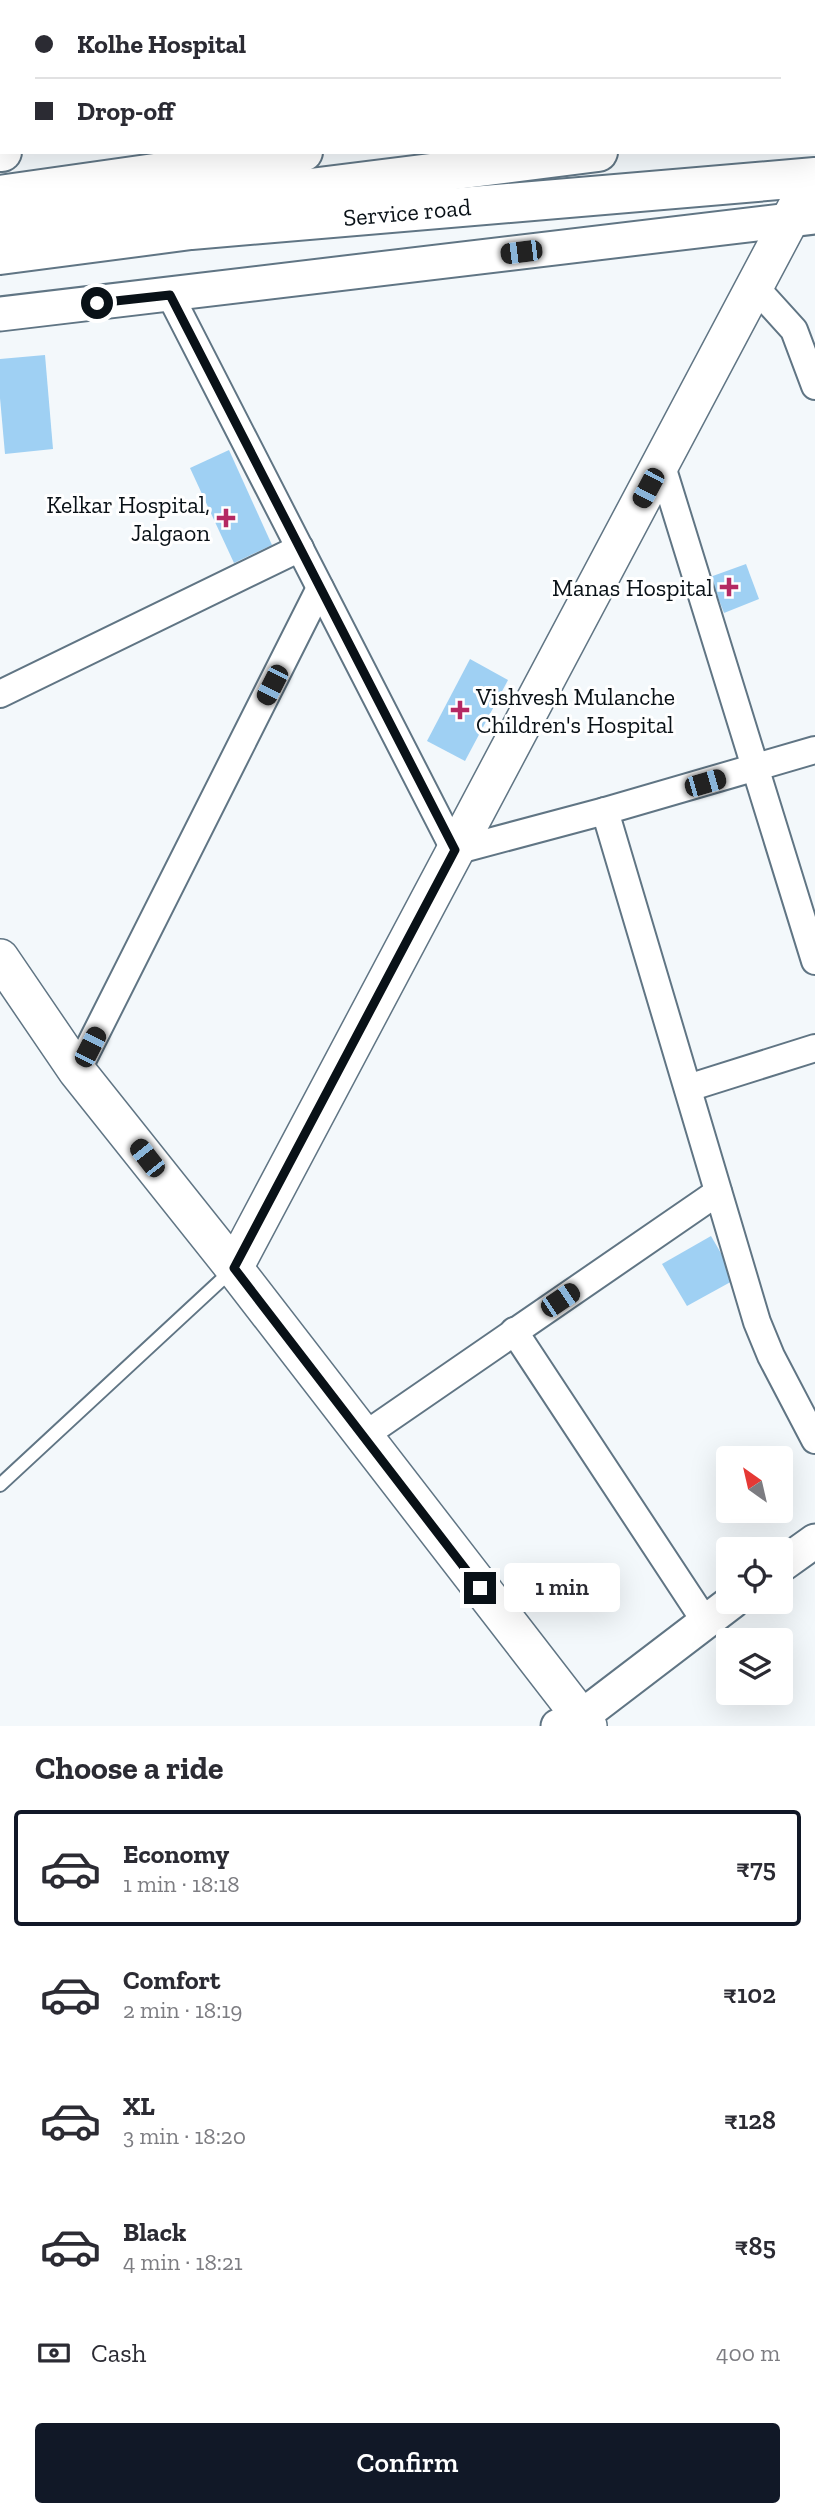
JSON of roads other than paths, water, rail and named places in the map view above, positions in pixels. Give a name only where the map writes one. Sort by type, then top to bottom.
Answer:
[{"type":"highway","points":[[0,195],[289,154]]},
{"type":"highway","points":[[0,224],[128,211],[582,154]]},
{"type":"highway","name":"Service road","points":[[0,255],[191,229],[814,178]]},
{"type":"main road","points":[[234,1268],[755,287],[803,218],[814,178]]},
{"type":"main road","points":[[0,958],[77,1071],[234,1268],[576,1723]]},
{"type":"street","points":[[0,314],[803,218]]},
{"type":"street","points":[[755,287],[794,330],[815,386]]},
{"type":"street","points":[[170,295],[455,850],[605,811],[815,750]]},
{"type":"street","points":[[661,463],[815,961]]},
{"type":"street","points":[[0,694],[300,548]]},
{"type":"street","points":[[77,1071],[320,588]]},
{"type":"street","points":[[605,811],[757,1322],[771,1356],[815,1440]]},
{"type":"street","points":[[688,1088],[815,1048]]},
{"type":"street","points":[[362,1437],[718,1192]]},
{"type":"street","points":[[514,1331],[705,1621]]},
{"type":"street","points":[[793,1557],[815,1541]]},
{"type":"street","points":[[576,1723],[716,1613]]},
{"type":"lane","points":[[0,1485],[234,1268]]},
{"type":"place","name":"Kelkar Hospital, Jalgaon","points":[[226,518]]},
{"type":"place","name":"Manas Hospital","points":[[729,587]]},
{"type":"place","name":"Vishvesh Mulanche Children's Hospital","points":[[460,710]]}]
